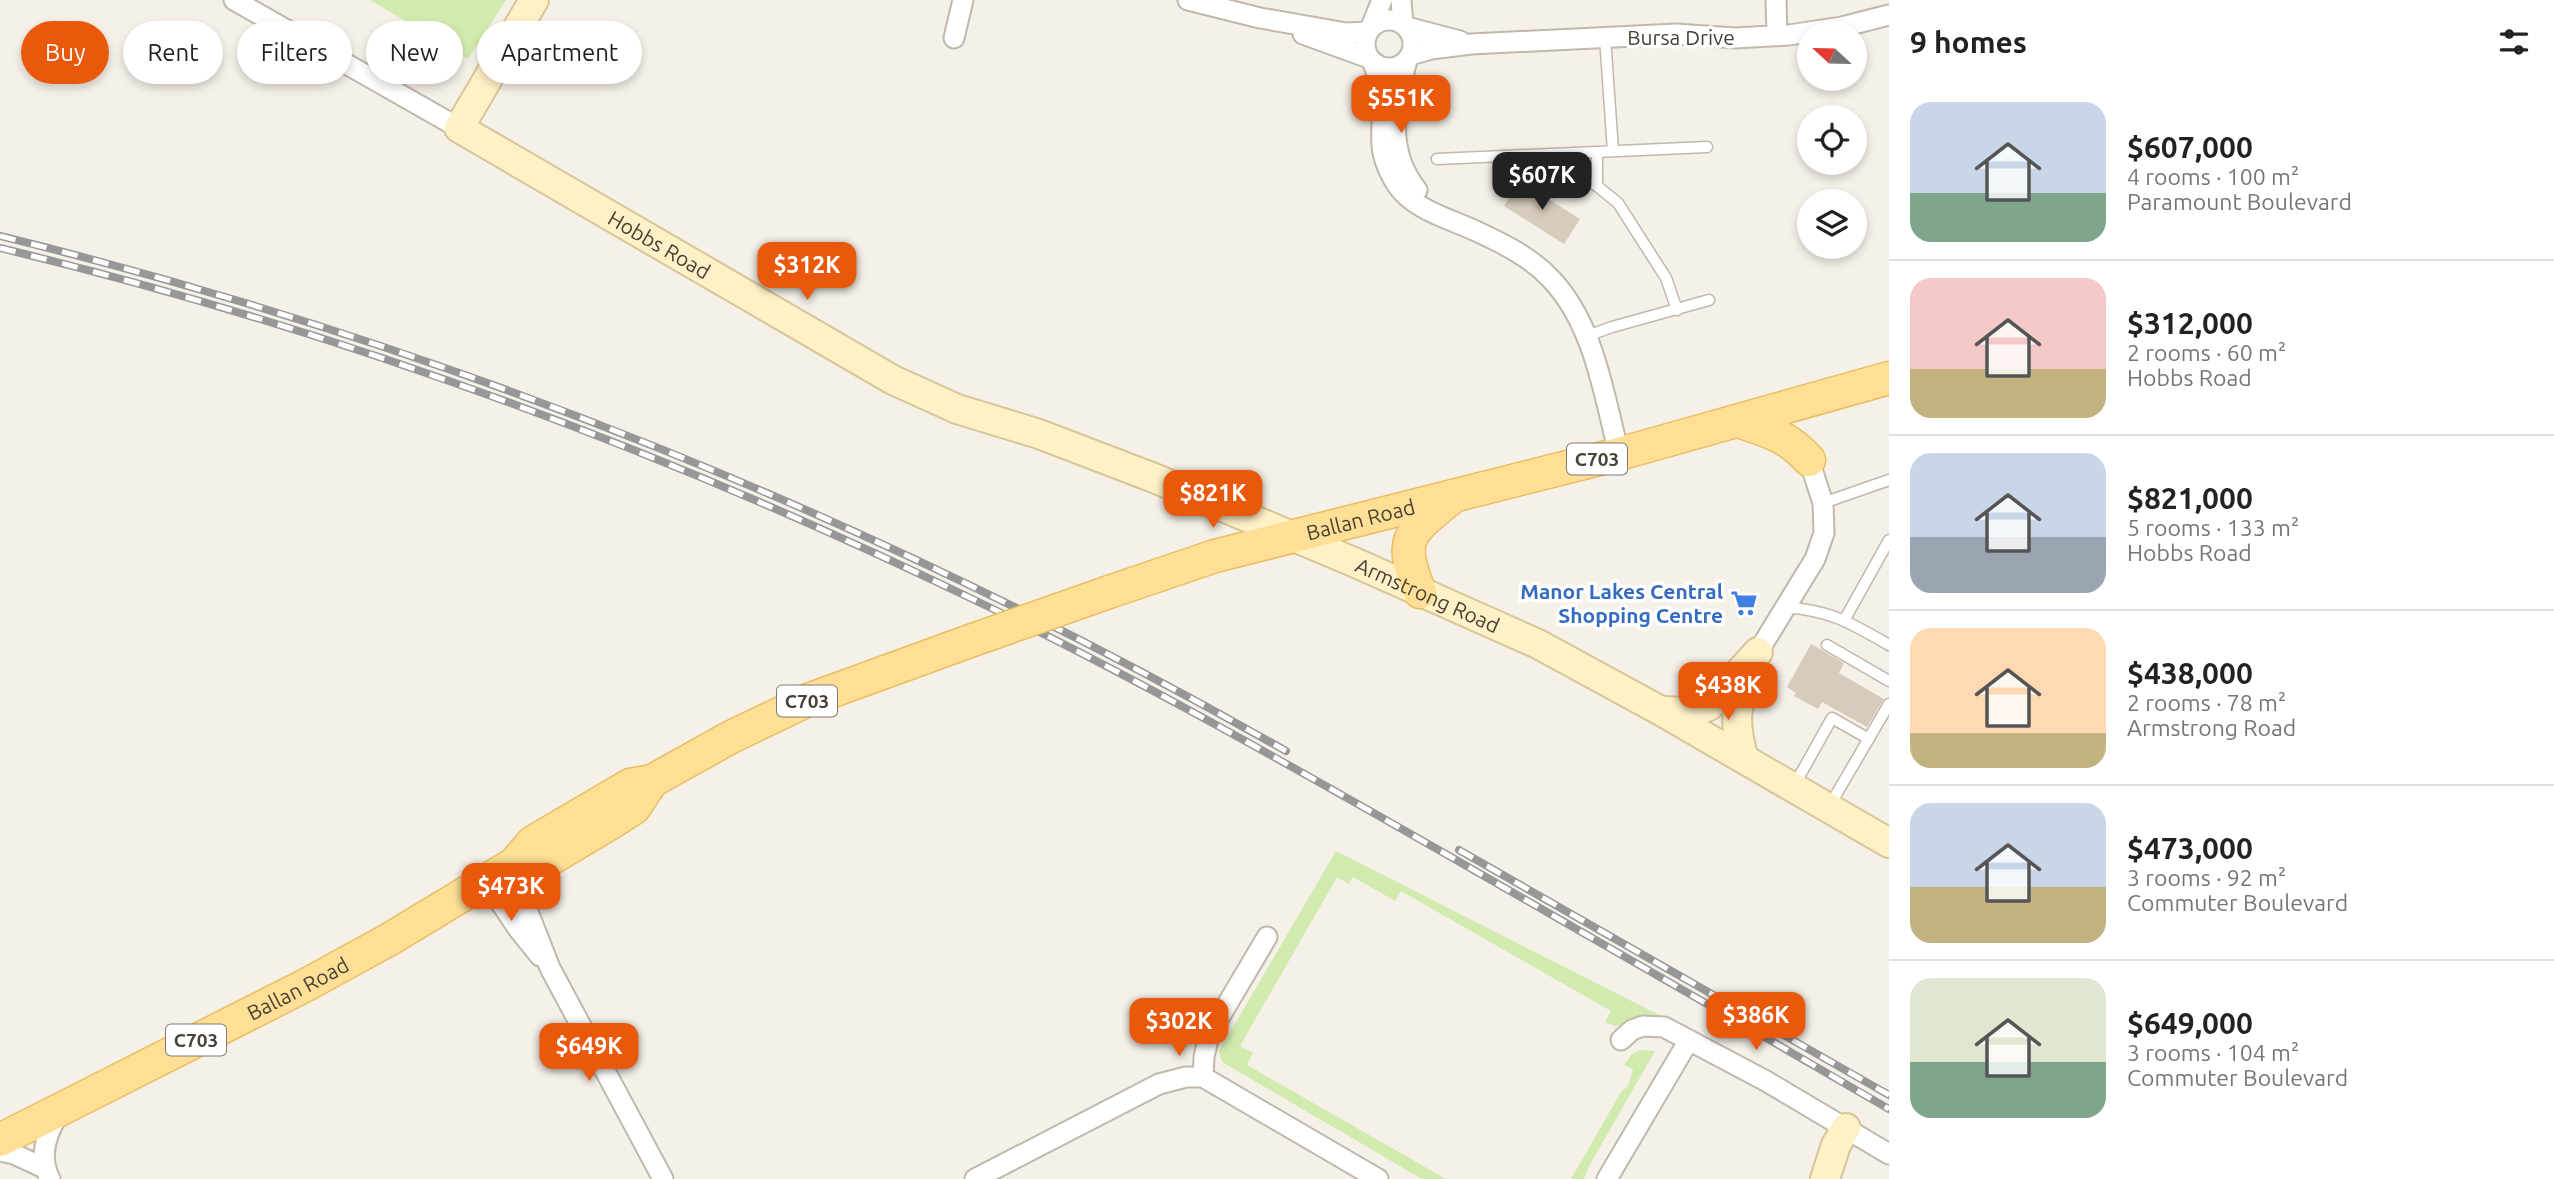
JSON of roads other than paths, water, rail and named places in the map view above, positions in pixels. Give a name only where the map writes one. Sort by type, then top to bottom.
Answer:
[{"type":"main road","name":"Ballan Road","points":[[0,1140],[306,985],[390,939],[514,864],[542,864],[634,808],[652,781],[731,737],[808,700],[1215,556],[1619,454],[1889,378]]},
{"type":"main road","points":[[1809,460],[1808,439],[1825,395]]},
{"type":"main road","points":[[1738,421],[1774,433],[1795,444],[1809,460]]},
{"type":"main road","points":[[1420,592],[1408,557],[1412,536],[1418,525],[1455,495]]},
{"type":"street","name":"Hobbs Road","points":[[234,0],[892,380],[957,409],[1098,455],[1292,537]]},
{"type":"street","points":[[459,128],[534,0]]},
{"type":"street","points":[[954,38],[963,0]]},
{"type":"street","points":[[1188,0],[1260,18],[1346,33],[1370,29],[1383,20],[1397,21],[1405,26]]},
{"type":"street","points":[[1382,0],[1365,43],[1382,91],[1381,147],[1387,168],[1410,200],[1421,208],[1505,245],[1535,265],[1558,287],[1587,337],[1619,454]]},
{"type":"street","points":[[1401,0],[1405,26],[1413,44],[1394,117],[1397,154],[1415,188],[1439,214]]},
{"type":"street","points":[[1776,0],[1777,36]]},
{"type":"street","name":"Bursa Drive","points":[[1408,58],[1431,49],[1471,44],[1676,34],[1735,38],[1777,36],[1842,27],[1889,15]]},
{"type":"street","points":[[1260,18],[1387,68],[1401,65],[1408,58]]},
{"type":"street","name":"Bursa Drive","points":[[1405,26],[1471,44]]},
{"type":"street","points":[[1744,760],[1735,730],[1741,694],[1758,652],[1815,559],[1824,533],[1823,503],[1809,460]]},
{"type":"street","name":"Armstrong Road","points":[[1292,537],[1538,644],[1661,711],[1889,843]]},
{"type":"street","points":[[1661,711],[1701,711],[1717,699],[1758,652]]},
{"type":"street","points":[[514,864],[528,912],[550,968],[663,1179]]},
{"type":"street","points":[[486,881],[519,930],[550,968]]},
{"type":"street","points":[[1203,1077],[1209,1035],[1267,937]]},
{"type":"street","points":[[1621,1040],[1632,1030],[1653,1025],[1664,1027],[1889,1154]]},
{"type":"street","points":[[1607,1179],[1689,1040]]},
{"type":"street","points":[[975,1179],[1160,1083],[1186,1077],[1203,1077],[1378,1179]]},
{"type":"street","points":[[0,1151],[14,1154],[47,1173],[47,1134],[63,1107]]},
{"type":"street","points":[[1826,1177],[1849,1153],[1853,1132]]},
{"type":"lane","points":[[1605,37],[1614,151]]},
{"type":"lane","points":[[1437,159],[1706,147]]},
{"type":"lane","points":[[1597,152],[1597,186]]},
{"type":"lane","points":[[1549,154],[1552,161],[1597,186],[1618,203],[1666,278],[1677,310]]},
{"type":"lane","points":[[1587,337],[1612,327],[1709,300]]},
{"type":"lane","points":[[1823,503],[1889,480]]},
{"type":"lane","points":[[1844,619],[1889,540]]},
{"type":"lane","points":[[1785,607],[1815,610],[1844,619],[1889,645]]},
{"type":"lane","points":[[1826,645],[1889,681]]},
{"type":"lane","points":[[1828,808],[1889,704]]},
{"type":"lane","points":[[1793,788],[1832,718],[1869,738]]},
{"type":"railway","points":[[0,236],[168,280],[334,331],[498,387],[661,449],[821,516],[978,589],[1133,668],[1286,751]]},
{"type":"railway","points":[[0,248],[247,315],[370,354],[611,441],[848,541],[1025,625],[1206,720],[1444,853],[1889,1109]]},
{"type":"railway","points":[[1459,850],[1889,1095]]},
{"type":"place","name":"Manor Lakes Central Shopping Centre","points":[[1744,603]]}]
